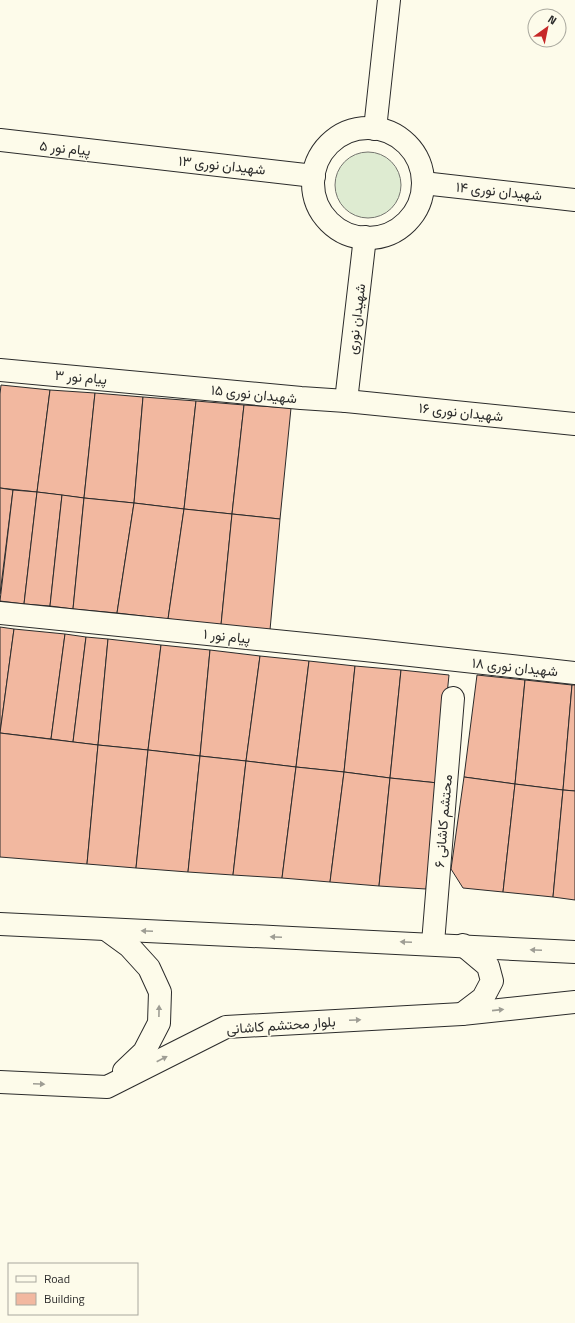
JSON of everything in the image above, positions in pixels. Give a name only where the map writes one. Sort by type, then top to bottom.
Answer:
[{"type":"street","points":[[375,129],[389,0]]},
{"type":"street","points":[[357,129],[375,129],[392,134],[407,144],[417,158],[423,175],[423,193],[417,210],[406,224],[391,234],[374,238],[355,237],[338,230],[324,217],[315,201],[312,182],[316,164],[326,148],[339,136],[357,129]]},
{"type":"street","name":"پیام نور ۵","points":[[0,140],[130,155]]},
{"type":"street","name":"شهیدان نوری ۱۳","points":[[130,155],[314,176]]},
{"type":"street","name":"شهیدان نوری ۱۴","points":[[423,183],[575,200]]},
{"type":"street","name":"شهیدان نوری","points":[[346,401],[365,237]]},
{"type":"street","name":"پیام نور ۳","points":[[0,370],[162,384]]},
{"type":"street","name":"شهیدان نوری ۱۵","points":[[162,384],[346,401]]},
{"type":"street","name":"شهیدان نوری ۱۶","points":[[346,401],[575,424]]},
{"type":"street","name":"پیام نور ۱","points":[[0,613],[454,660]]},
{"type":"street","name":"شهیدان نوری ۱۸","points":[[454,660],[575,673]]},
{"type":"street","name":"محتشم کاشانی ۶","points":[[433,943],[453,698]]},
{"type":"street","points":[[0,924],[108,930],[433,943],[575,952]]},
{"type":"street","points":[[107,1086],[144,1052],[159,1023],[160,992],[149,968],[129,946],[108,930]]},
{"type":"street","points":[[462,945],[488,966],[492,981],[483,998],[462,1014]]},
{"type":"street","name":"بلوار محتشم کاشانی","points":[[0,1082],[107,1086],[226,1027],[462,1014],[575,1002]]},
{"type":"green space","points":[[362,152],[374,152],[386,157],[396,167],[401,179],[399,198],[386,213],[374,218],[362,218],[350,213],[340,203],[335,191],[335,179],[340,167],[350,157]]},
{"type":"building","points":[[1,385],[50,390],[37,492],[0,488]]},
{"type":"building","points":[[50,390],[95,393],[84,498],[37,492]]},
{"type":"building","points":[[95,393],[143,397],[134,503],[84,498]]},
{"type":"building","points":[[143,397],[196,401],[184,509],[134,503]]},
{"type":"building","points":[[196,401],[244,405],[232,514],[184,509]]},
{"type":"building","points":[[244,405],[291,408],[280,519],[232,514]]},
{"type":"building","points":[[0,488],[13,490],[0,594]]},
{"type":"building","points":[[13,490],[37,492],[24,604],[0,601]]},
{"type":"building","points":[[37,492],[62,495],[50,606],[24,604]]},
{"type":"building","points":[[62,495],[84,498],[73,609],[50,606]]},
{"type":"building","points":[[84,498],[134,503],[117,613],[73,609]]},
{"type":"building","points":[[134,503],[184,509],[168,619],[117,613]]},
{"type":"building","points":[[184,509],[232,514],[221,625],[168,619]]},
{"type":"building","points":[[232,514],[280,519],[270,630],[221,625]]},
{"type":"building","points":[[0,627],[14,629],[0,733]]},
{"type":"building","points":[[14,629],[65,634],[51,739],[0,733]]},
{"type":"building","points":[[65,634],[86,637],[73,742],[51,739]]},
{"type":"building","points":[[86,637],[108,639],[98,745],[73,742]]},
{"type":"building","points":[[108,639],[161,645],[148,750],[98,745]]},
{"type":"building","points":[[161,645],[210,650],[200,756],[148,750]]},
{"type":"building","points":[[210,650],[260,656],[246,761],[200,756]]},
{"type":"building","points":[[260,656],[309,661],[296,767],[246,761]]},
{"type":"building","points":[[309,661],[355,666],[344,772],[296,767]]},
{"type":"building","points":[[355,666],[401,670],[390,778],[344,772]]},
{"type":"building","points":[[401,670],[449,675],[438,783],[390,778]]},
{"type":"building","points":[[477,675],[525,680],[515,784],[464,777]]},
{"type":"building","points":[[525,680],[572,685],[563,790],[515,784]]},
{"type":"building","points":[[572,685],[575,685],[575,791],[563,790]]},
{"type":"building","points":[[0,733],[98,745],[87,864],[0,857]]},
{"type":"building","points":[[98,745],[148,750],[136,868],[87,864]]},
{"type":"building","points":[[148,750],[200,756],[188,872],[136,868]]},
{"type":"building","points":[[200,756],[246,761],[233,875],[188,872]]},
{"type":"building","points":[[246,761],[296,767],[282,878],[233,875]]},
{"type":"building","points":[[296,767],[344,772],[330,882],[282,878]]},
{"type":"building","points":[[344,772],[390,778],[379,886],[330,882]]},
{"type":"building","points":[[464,777],[515,784],[503,892],[463,888],[451,869]]},
{"type":"building","points":[[390,778],[438,783],[426,889],[379,886]]},
{"type":"building","points":[[515,784],[563,790],[553,897],[503,892]]},
{"type":"building","points":[[563,790],[575,791],[575,900],[553,897]]}]
